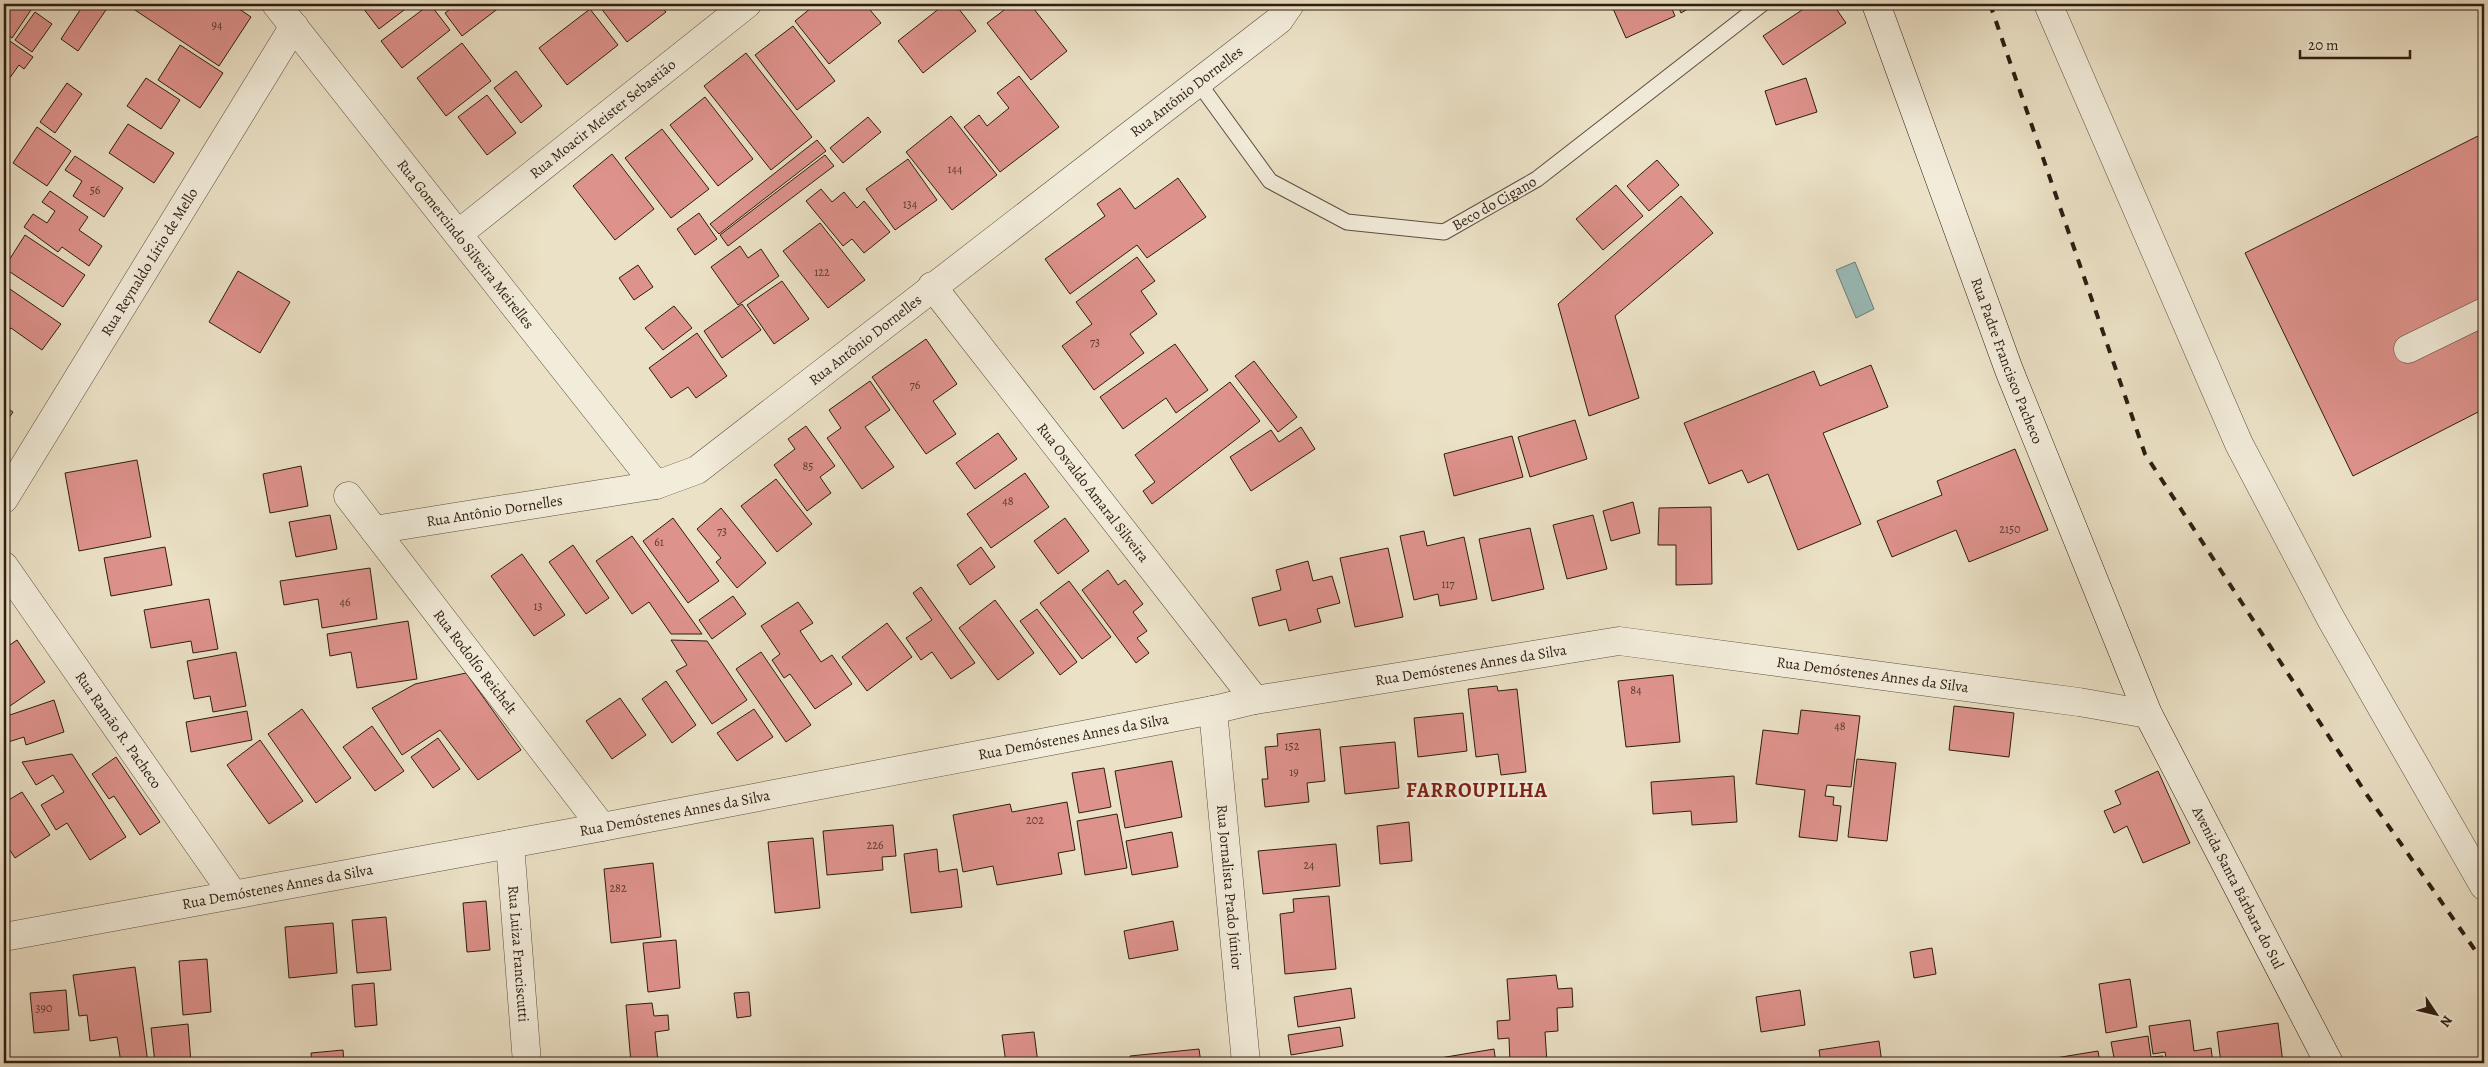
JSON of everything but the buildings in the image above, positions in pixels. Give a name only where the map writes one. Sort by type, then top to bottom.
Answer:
[{"type":"street","name":"Rua Gomercindo Silveira Meirelles","points":[[276,4],[656,485]]},
{"type":"street","name":"Rua Antônio Dornelles","points":[[374,530],[656,485],[697,470],[932,286],[1278,20],[1290,4]]},
{"type":"street","name":"Rua Padre Francisco Pacheco","points":[[1876,4],[2009,370],[2148,714]]},
{"type":"street","points":[[2048,4],[2239,444],[2331,619],[2484,886]]},
{"type":"street","name":"Rua Moacir Meister Sebastião","points":[[458,234],[743,5]]},
{"type":"street","name":"Rua Reynaldo Lírio de Mello","points":[[4,499],[294,26]]},
{"type":"street","name":"Rua Osvaldo Amaral Silveira","points":[[932,286],[1255,700]]},
{"type":"street","points":[[2408,349],[2484,312]]},
{"type":"street","name":"Rua Rodolfo Reichelt","points":[[348,496],[602,827]]},
{"type":"street","name":"Rua Ramão R. Pacheco","points":[[4,566],[233,894]]},
{"type":"street","name":"Rua Demóstenes Annes da Silva","points":[[4,937],[602,827],[1213,710],[1255,700],[1619,641],[2069,700],[2148,714]]},
{"type":"street","name":"Rua Jornalista Prado Júnior","points":[[1213,710],[1246,1063]]},
{"type":"street","name":"Avenida Santa Bárbara do Sul","points":[[2148,714],[2329,1063]]},
{"type":"street","name":"Rua Luiza Franciscutti","points":[[510,844],[527,1063]]},
{"type":"lane","name":"Beco do Cigano","points":[[1198,82],[1270,181],[1348,222],[1444,232],[1537,179],[1762,4]]},
{"type":"water","points":[[1855,262],[1874,309],[1856,318],[1836,270]]},
{"type":"railway","points":[[1990,4],[2145,454],[2367,795],[2484,963]]},
{"type":"district","name":"FARROUPILHA","points":[[1477,790]]}]
